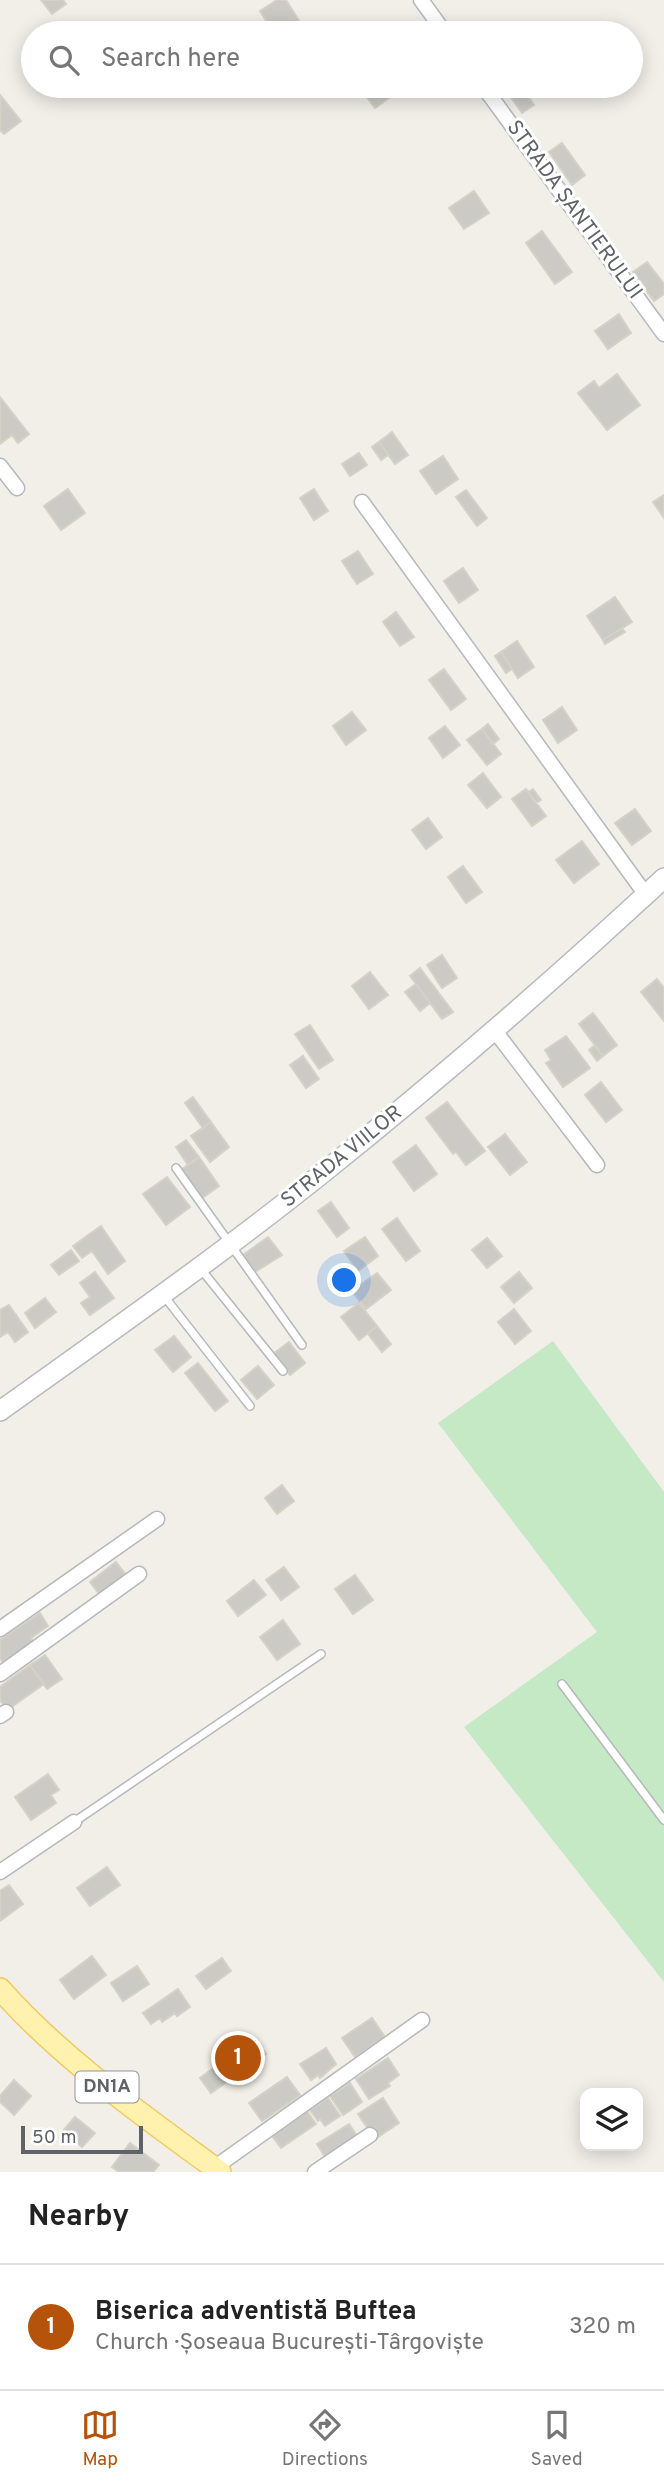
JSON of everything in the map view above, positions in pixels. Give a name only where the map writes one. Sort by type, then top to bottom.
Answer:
[{"type":"main road","name":"STRADA VIILOR","points":[[0,1411],[200,1268],[323,1173],[495,1031],[664,878]]},
{"type":"main road","name":"DN1A","points":[[1,1991],[95,2078],[217,2170]]},
{"type":"street","points":[[421,0],[436,21]]},
{"type":"street","name":"STRADA ȘANTIERULUI","points":[[492,98],[664,334]]},
{"type":"street","points":[[0,466],[17,488]]},
{"type":"street","points":[[362,502],[646,895]]},
{"type":"street","points":[[495,1031],[597,1165]]},
{"type":"street","points":[[0,1629],[157,1519]]},
{"type":"street","points":[[0,1674],[139,1574]]},
{"type":"street","points":[[0,1872],[74,1822]]},
{"type":"street","points":[[217,2170],[422,2020]]},
{"type":"street","points":[[315,2172],[370,2135]]},
{"type":"lane","points":[[176,1168],[302,1345]]},
{"type":"lane","points":[[200,1268],[283,1371]]},
{"type":"lane","points":[[163,1295],[250,1406]]},
{"type":"lane","points":[[74,1822],[321,1654]]},
{"type":"lane","points":[[562,1684],[664,1820]]},
{"type":"green space","points":[[553,1341],[664,1492],[664,1982],[464,1727],[597,1632],[438,1423]]},
{"type":"building","points":[[41,0],[63,0],[66,4],[52,14]]},
{"type":"building","points":[[277,0],[286,0],[299,21],[266,21],[260,11]]},
{"type":"building","points":[[1,96],[21,121],[4,134],[0,130]]},
{"type":"building","points":[[368,98],[389,98],[375,108]]},
{"type":"building","points":[[511,98],[529,98],[534,105],[522,113]]},
{"type":"building","points":[[562,143],[585,175],[572,185],[549,152]]},
{"type":"building","points":[[474,191],[489,213],[464,229],[449,208]]},
{"type":"building","points":[[542,231],[572,272],[555,284],[526,243]]},
{"type":"building","points":[[647,262],[664,284],[664,294],[654,301],[633,272]]},
{"type":"building","points":[[619,314],[631,333],[608,349],[595,331]]},
{"type":"building","points":[[617,374],[640,405],[607,430],[578,393],[594,381],[599,388]]},
{"type":"building","points":[[0,397],[29,434],[18,443],[12,435],[0,444]]},
{"type":"building","points":[[392,432],[408,455],[395,464],[379,442]]},
{"type":"building","points":[[379,442],[388,455],[381,460],[372,447]]},
{"type":"building","points":[[359,453],[367,465],[350,476],[342,464]]},
{"type":"building","points":[[443,456],[458,479],[436,494],[420,471]]},
{"type":"building","points":[[68,489],[85,513],[61,530],[44,506]]},
{"type":"building","points":[[314,489],[328,511],[314,520],[300,498]]},
{"type":"building","points":[[466,490],[487,518],[477,526],[456,497]]},
{"type":"building","points":[[664,495],[664,518],[653,502]]},
{"type":"building","points":[[358,551],[373,574],[357,584],[342,561]]},
{"type":"building","points":[[463,568],[478,590],[459,603],[444,581]]},
{"type":"building","points":[[615,597],[632,622],[603,640],[587,616]]},
{"type":"building","points":[[396,612],[414,637],[400,646],[383,622]]},
{"type":"building","points":[[622,628],[625,632],[605,644],[603,640]]},
{"type":"building","points":[[517,641],[534,667],[518,678],[501,652]]},
{"type":"building","points":[[501,652],[512,669],[506,673],[495,656]]},
{"type":"building","points":[[444,669],[466,699],[451,710],[429,680]]},
{"type":"building","points":[[562,707],[577,730],[558,743],[543,720]]},
{"type":"building","points":[[352,712],[366,730],[346,745],[333,726]]},
{"type":"building","points":[[488,724],[499,739],[493,744],[482,729]]},
{"type":"building","points":[[445,726],[460,745],[443,758],[429,738]]},
{"type":"building","points":[[482,729],[501,754],[487,765],[467,740]]},
{"type":"building","points":[[483,773],[501,797],[487,808],[468,785]]},
{"type":"building","points":[[526,789],[546,816],[532,826],[512,799]]},
{"type":"building","points":[[533,789],[541,800],[536,803],[528,792]]},
{"type":"building","points":[[635,809],[651,831],[632,845],[615,823]]},
{"type":"building","points":[[428,818],[442,837],[426,849],[412,830]]},
{"type":"building","points":[[582,841],[599,864],[574,883],[556,860]]},
{"type":"building","points":[[463,866],[482,892],[466,903],[448,877]]},
{"type":"building","points":[[442,955],[457,978],[442,988],[427,965]]},
{"type":"building","points":[[420,968],[453,1012],[442,1019],[410,976]]},
{"type":"building","points":[[370,972],[388,995],[369,1009],[352,986]]},
{"type":"building","points":[[657,979],[664,988],[664,1021],[641,992]]},
{"type":"building","points":[[416,984],[430,1003],[420,1011],[405,992]]},
{"type":"building","points":[[593,1013],[617,1045],[603,1056],[579,1024]]},
{"type":"building","points":[[310,1025],[333,1060],[319,1069],[295,1034]]},
{"type":"building","points":[[566,1036],[590,1068],[563,1087],[546,1063],[551,1060],[545,1050]]},
{"type":"building","points":[[595,1045],[603,1056],[597,1061],[589,1050]]},
{"type":"building","points":[[303,1056],[319,1079],[306,1088],[290,1065]]},
{"type":"building","points":[[601,1082],[622,1110],[606,1122],[585,1095]]},
{"type":"building","points":[[193,1097],[211,1122],[203,1128],[185,1103]]},
{"type":"building","points":[[447,1102],[485,1151],[466,1165],[456,1152],[453,1154],[426,1118]]},
{"type":"building","points":[[211,1122],[229,1147],[210,1162],[191,1136]]},
{"type":"building","points":[[505,1134],[527,1162],[510,1175],[488,1147]]},
{"type":"building","points":[[186,1140],[199,1157],[188,1165],[176,1147]]},
{"type":"building","points":[[416,1145],[437,1174],[414,1191],[393,1162]]},
{"type":"building","points":[[199,1157],[219,1186],[202,1198],[182,1169]]},
{"type":"building","points":[[167,1177],[190,1207],[166,1225],[143,1194]]},
{"type":"building","points":[[331,1202],[349,1228],[337,1237],[318,1211]]},
{"type":"building","points":[[397,1218],[420,1251],[406,1261],[382,1229]]},
{"type":"building","points":[[101,1226],[125,1261],[108,1274],[92,1251],[82,1258],[73,1246]]},
{"type":"building","points":[[268,1237],[282,1255],[255,1272],[243,1255]]},
{"type":"building","points":[[365,1237],[378,1256],[358,1271],[344,1251]]},
{"type":"building","points":[[487,1238],[502,1256],[487,1268],[472,1250]]},
{"type":"building","points":[[71,1250],[79,1261],[59,1275],[51,1265]]},
{"type":"building","points":[[95,1272],[114,1298],[90,1315],[81,1303],[90,1297],[80,1283]]},
{"type":"building","points":[[519,1272],[532,1288],[514,1303],[501,1287]]},
{"type":"building","points":[[377,1273],[391,1290],[366,1309],[352,1291]]},
{"type":"building","points":[[45,1298],[56,1312],[35,1328],[25,1313]]},
{"type":"building","points":[[359,1303],[377,1326],[359,1340],[341,1317]]},
{"type":"building","points":[[9,1305],[28,1332],[15,1342],[8,1332],[0,1337],[0,1310]]},
{"type":"building","points":[[514,1309],[531,1331],[515,1344],[498,1322]]},
{"type":"building","points":[[377,1326],[391,1344],[382,1352],[368,1334]]},
{"type":"building","points":[[174,1336],[191,1357],[173,1372],[155,1350]]},
{"type":"building","points":[[289,1342],[305,1363],[290,1375],[273,1354]]},
{"type":"building","points":[[198,1363],[228,1401],[215,1411],[185,1373]]},
{"type":"building","points":[[258,1366],[274,1385],[257,1399],[241,1380]]},
{"type":"building","points":[[282,1485],[294,1501],[277,1514],[265,1498]]},
{"type":"building","points":[[116,1562],[127,1576],[100,1595],[90,1582]]},
{"type":"building","points":[[284,1567],[299,1587],[281,1600],[266,1580]]},
{"type":"building","points":[[355,1575],[373,1600],[353,1614],[335,1589]]},
{"type":"building","points":[[254,1580],[266,1595],[238,1616],[227,1601]]},
{"type":"building","points":[[40,1613],[48,1626],[31,1638],[36,1645],[4,1663],[0,1659],[0,1640]]},
{"type":"building","points":[[283,1620],[300,1644],[277,1660],[260,1637]]},
{"type":"building","points":[[45,1655],[62,1679],[47,1689],[30,1665]]},
{"type":"building","points":[[30,1665],[44,1684],[7,1710],[0,1700],[0,1687]]},
{"type":"building","points":[[48,1774],[59,1790],[51,1795],[56,1803],[31,1820],[15,1797]]},
{"type":"building","points":[[107,1867],[120,1885],[90,1906],[77,1888]]},
{"type":"building","points":[[9,1885],[23,1904],[0,1921],[0,1891]]},
{"type":"building","points":[[92,1956],[106,1975],[74,1999],[60,1980]]},
{"type":"building","points":[[222,1958],[231,1971],[206,1989],[196,1976]]},
{"type":"building","points":[[137,1966],[149,1984],[123,2001],[111,1983]]},
{"type":"building","points":[[178,1989],[190,2007],[177,2016],[175,2013],[162,2022],[160,2018],[151,2024],[143,2013]]},
{"type":"building","points":[[372,2018],[385,2037],[355,2057],[342,2038]]},
{"type":"building","points":[[257,2042],[266,2054],[211,2093],[200,2078],[231,2055],[234,2059]]},
{"type":"building","points":[[326,2048],[336,2064],[320,2078],[318,2075],[311,2080],[300,2064]]},
{"type":"building","points":[[388,2058],[399,2075],[388,2083],[390,2086],[369,2099],[356,2079]]},
{"type":"building","points":[[287,2077],[300,2095],[262,2121],[249,2103]]},
{"type":"building","points":[[14,2080],[31,2096],[14,2115],[0,2102],[0,2096]]},
{"type":"building","points":[[350,2083],[362,2102],[343,2115],[330,2096]]},
{"type":"building","points":[[328,2098],[340,2116],[325,2126],[310,2110]]},
{"type":"building","points":[[383,2098],[399,2123],[375,2139],[358,2114]]},
{"type":"building","points":[[307,2111],[316,2124],[281,2148],[272,2136]]},
{"type":"building","points":[[75,2117],[95,2133],[82,2147],[63,2131]]},
{"type":"building","points":[[349,2124],[359,2139],[327,2160],[317,2144]]},
{"type":"building","points":[[130,2143],[159,2165],[153,2172],[119,2172],[112,2167]]},
{"type":"place","name":"Biserica adventistă Buftea","points":[[238,2058]]}]
